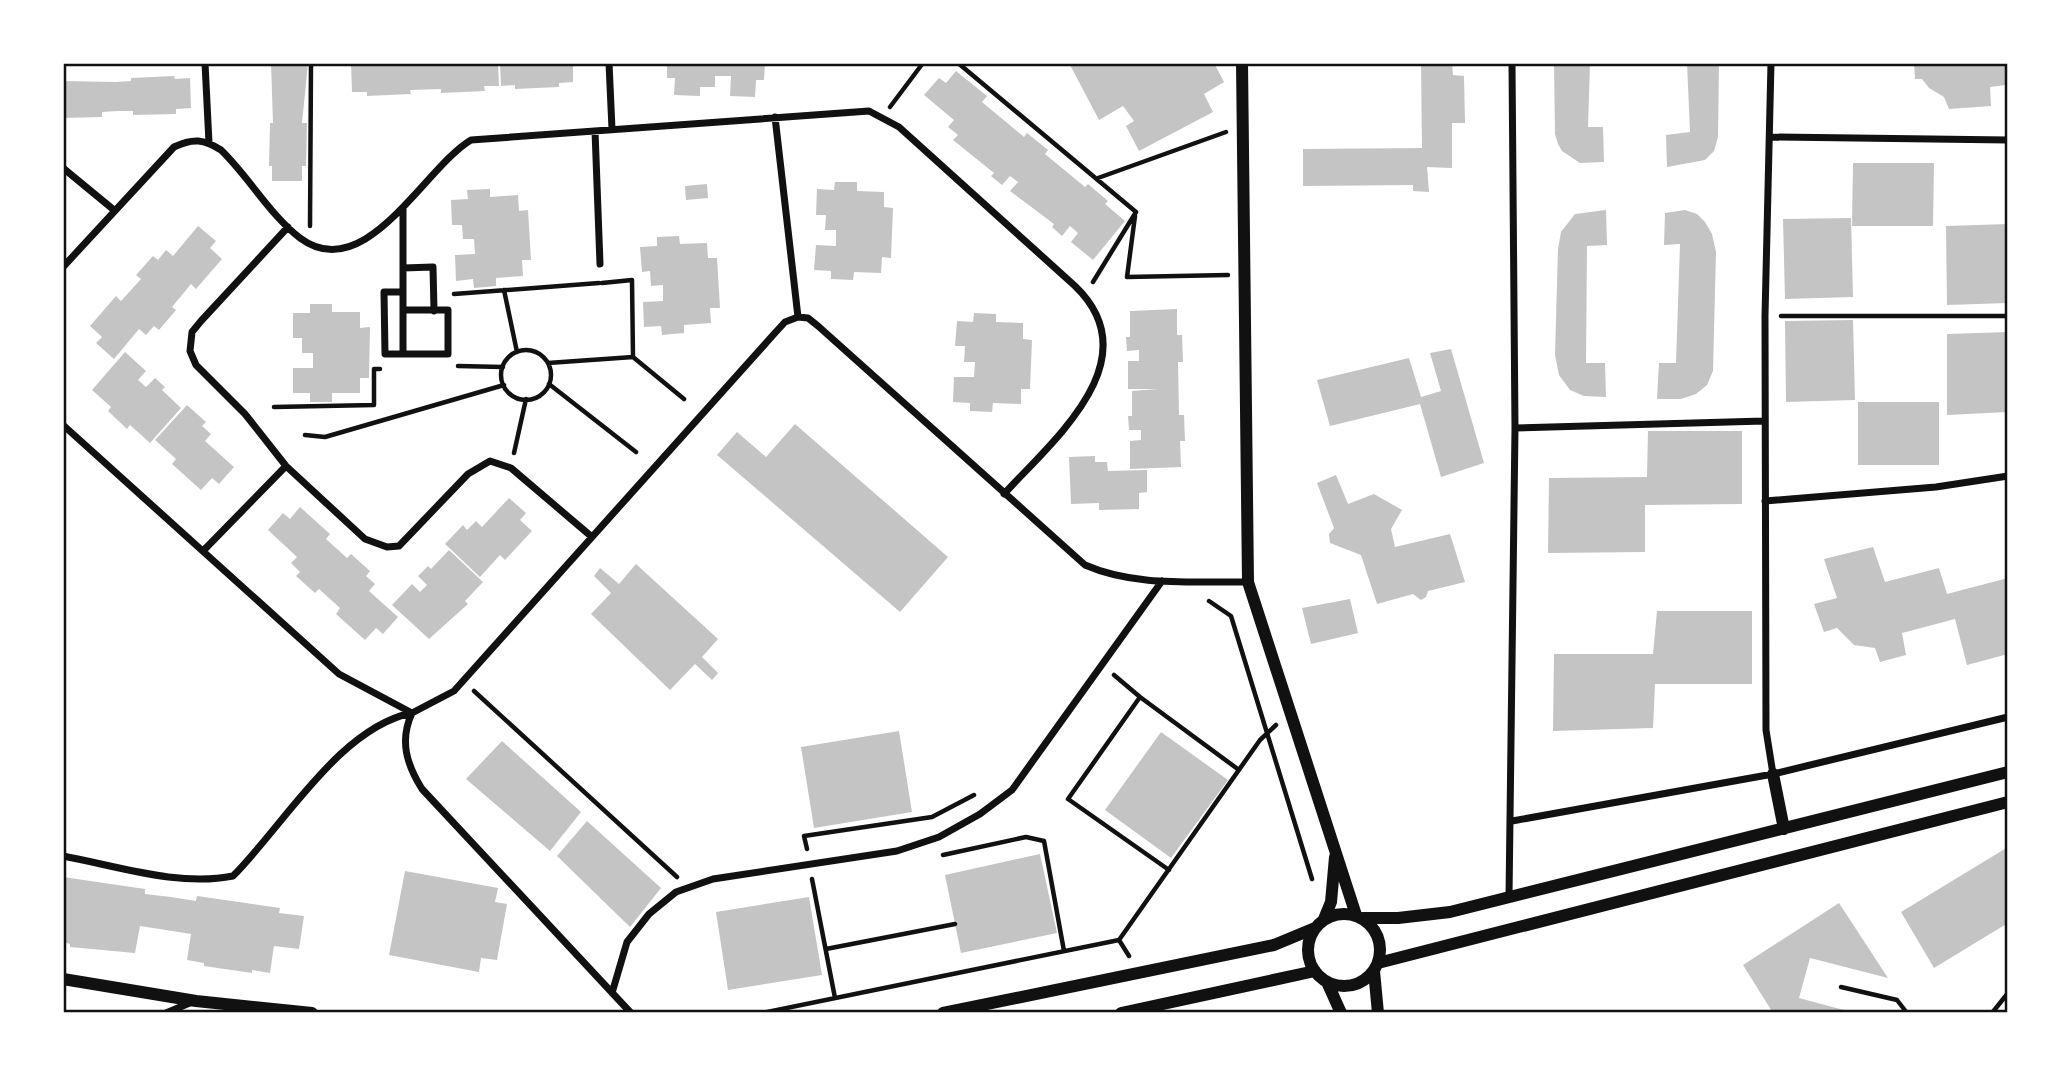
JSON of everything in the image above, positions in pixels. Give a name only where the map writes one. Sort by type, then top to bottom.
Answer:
[{"type":"street","points":[[205,63],[209,142]]},
{"type":"street","points":[[609,63],[612,129]]},
{"type":"street","points":[[1242,63],[1248,582],[1360,917],[1371,925],[1380,943],[1376,967],[1378,1013]]},
{"type":"street","points":[[1509,898],[1515,428],[1512,63]]},
{"type":"street","points":[[1772,63],[1764,421],[1766,730],[1784,829]]},
{"type":"street","points":[[63,267],[174,147],[191,139],[209,142],[227,157],[288,227],[310,244],[327,248],[366,239],[403,208],[455,149],[471,140],[860,111],[883,116],[899,127],[1084,295],[1097,319],[1102,346],[1101,365],[1091,394],[1004,494]]},
{"type":"street","points":[[775,117],[798,317]]},
{"type":"street","points":[[595,131],[600,264]]},
{"type":"street","points":[[1770,137],[2008,140]]},
{"type":"street","points":[[63,168],[114,210]]},
{"type":"street","points":[[403,208],[403,354]]},
{"type":"street","points":[[288,227],[192,332],[190,351],[196,365],[245,414],[286,466],[365,539],[387,547],[399,546],[477,466],[490,461],[511,468],[592,537]]},
{"type":"street","points":[[403,268],[433,267],[434,311]]},
{"type":"street","points":[[403,292],[384,292],[385,354],[448,354],[448,310],[403,310]]},
{"type":"street","points":[[632,1013],[422,789],[405,751],[407,723],[419,707],[442,700],[463,681],[785,322],[798,317],[808,318],[818,326],[1085,565],[1106,575],[1129,579],[1248,582]]},
{"type":"street","points":[[1515,428],[1764,421]]},
{"type":"street","points":[[63,425],[205,550],[339,674],[412,713]]},
{"type":"street","points":[[205,550],[286,466]]},
{"type":"street","points":[[1765,501],[1936,487],[2008,475]]},
{"type":"street","points":[[612,993],[627,942],[649,914],[676,892],[713,879],[897,851],[939,837],[980,814],[1012,790],[1035,761],[1162,581]]},
{"type":"street","points":[[63,856],[181,878],[208,881],[233,876],[357,738],[391,717],[412,713]]},
{"type":"street","points":[[1512,821],[1773,774],[2008,717]]},
{"type":"street","points":[[943,1013],[1274,946],[1345,913],[1360,917],[1398,918],[1450,912],[2008,772]]},
{"type":"street","points":[[1327,982],[1347,986],[1367,978],[1376,967],[2008,802]]},
{"type":"street","points":[[1335,843],[1335,878],[1320,924],[1308,950],[1315,971],[1327,982],[1340,1013]]},
{"type":"street","points":[[1121,1013],[1315,971]]},
{"type":"street","points":[[63,979],[196,1000],[312,1013]]},
{"type":"street","points":[[166,1013],[196,1000]]},
{"type":"path","points":[[310,244],[311,63]]},
{"type":"path","points":[[883,116],[923,63]]},
{"type":"path","points":[[958,63],[1136,212]]},
{"type":"path","points":[[1098,178],[1243,126]]},
{"type":"path","points":[[1084,295],[1136,212]]},
{"type":"path","points":[[1136,212],[1127,277],[1246,275]]},
{"type":"path","points":[[600,264],[600,283]]},
{"type":"path","points":[[433,296],[632,280],[633,357]]},
{"type":"path","points":[[504,290],[517,352]]},
{"type":"path","points":[[1765,316],[2008,316]]},
{"type":"path","points":[[517,352],[536,352],[548,363],[551,373],[549,384],[541,395],[526,399],[512,395],[504,385],[503,367],[517,352]]},
{"type":"path","points":[[548,363],[633,357],[684,399]]},
{"type":"path","points":[[449,367],[503,367]]},
{"type":"path","points":[[274,407],[374,405],[374,369],[384,368]]},
{"type":"path","points":[[549,384],[636,452]]},
{"type":"path","points":[[305,435],[325,437],[504,385]]},
{"type":"path","points":[[511,468],[526,399]]},
{"type":"path","points":[[1201,601],[1213,601],[1231,616],[1312,880]]},
{"type":"path","points":[[1119,663],[1112,674],[1239,770]]},
{"type":"path","points":[[463,681],[688,888]]},
{"type":"path","points":[[1140,697],[1068,799],[1169,870]]},
{"type":"path","points":[[762,1013],[1119,940],[1239,770],[1267,734],[1290,713]]},
{"type":"path","points":[[933,858],[1026,837],[1044,841],[1064,951]]},
{"type":"path","points":[[813,884],[826,881]]},
{"type":"path","points":[[826,949],[955,924]]},
{"type":"path","points":[[1119,940],[1129,956],[1142,954]]},
{"type":"path","points":[[1842,986],[1897,1000],[1907,1013]]},
{"type":"path","points":[[1992,1013],[2008,993]]},
{"type":"building","points":[[271,63],[308,63],[302,123],[307,123],[306,166],[302,166],[302,181],[272,181],[272,166],[269,166],[270,123],[273,123]]},
{"type":"building","points":[[351,63],[498,63],[499,86],[484,86],[485,91],[441,93],[441,89],[410,90],[411,94],[367,96],[367,92],[352,92]]},
{"type":"building","points":[[500,63],[573,63],[573,82],[559,83],[559,87],[515,89],[515,85],[501,86]]},
{"type":"building","points":[[667,63],[765,63],[764,80],[756,80],[755,97],[730,96],[731,76],[715,76],[715,87],[700,87],[700,96],[674,95],[675,78],[667,78]]},
{"type":"building","points":[[1069,63],[1214,63],[1224,82],[1204,94],[1213,112],[1139,151],[1126,126],[1134,121],[1123,106],[1099,120]]},
{"type":"building","points":[[1421,63],[1452,63],[1453,75],[1464,76],[1465,123],[1452,123],[1452,168],[1427,167],[1429,192],[1413,191],[1413,185],[1303,186],[1303,149],[1422,148]]},
{"type":"building","points":[[1554,63],[1590,63],[1588,127],[1603,127],[1604,162],[1580,163],[1562,151],[1558,144],[1555,134]]},
{"type":"building","points":[[1687,63],[1719,63],[1718,137],[1714,151],[1705,160],[1667,167],[1666,135],[1690,132]]},
{"type":"building","points":[[1914,63],[2008,63],[2008,77],[2005,77],[2005,85],[1990,87],[1991,106],[1949,109],[1944,97],[1929,88],[1922,79],[1915,79]]},
{"type":"building","points":[[956,71],[987,96],[982,102],[1024,137],[1027,133],[1048,150],[1045,154],[1085,187],[1088,184],[1108,201],[1105,204],[1125,221],[1093,260],[1071,242],[1078,233],[1070,226],[1062,236],[1052,227],[1054,224],[1010,191],[1018,182],[1010,176],[1002,185],[991,176],[994,173],[953,140],[958,135],[948,127],[954,120],[924,95],[939,78],[946,83]]},
{"type":"building","points":[[174,76],[175,79],[190,78],[191,108],[176,109],[176,114],[133,115],[133,111],[117,111],[102,112],[102,117],[63,118],[63,81],[116,82],[131,81],[131,78]]},
{"type":"building","points":[[1853,163],[1934,163],[1933,226],[1852,226]]},
{"type":"building","points":[[835,182],[857,182],[857,191],[884,192],[884,207],[893,208],[891,258],[882,257],[881,273],[854,272],[853,280],[831,279],[831,271],[814,270],[816,245],[836,246],[836,230],[825,230],[826,215],[816,215],[817,189],[834,190]]},
{"type":"building","points":[[707,184],[708,198],[686,200],[685,186]]},
{"type":"building","points":[[490,189],[490,197],[518,195],[519,211],[528,210],[531,260],[522,260],[523,276],[496,278],[496,286],[474,288],[473,279],[456,281],[455,255],[475,254],[474,239],[463,239],[462,225],[452,225],[451,200],[468,199],[467,190]]},
{"type":"building","points":[[1606,210],[1607,245],[1587,246],[1586,363],[1605,363],[1606,397],[1584,396],[1570,390],[1559,375],[1555,355],[1558,249],[1561,232],[1575,214]]},
{"type":"building","points":[[1685,210],[1697,214],[1705,222],[1712,234],[1716,252],[1713,371],[1707,385],[1696,394],[1681,399],[1657,399],[1659,363],[1676,363],[1680,244],[1664,245],[1665,213]]},
{"type":"building","points":[[1851,218],[1853,297],[1785,299],[1783,219]]},
{"type":"building","points":[[2008,224],[2008,303],[1947,305],[1946,226]]},
{"type":"building","points":[[198,226],[216,241],[210,248],[222,259],[196,289],[191,284],[172,307],[176,310],[159,330],[154,326],[146,335],[139,329],[114,359],[96,343],[102,337],[90,326],[116,296],[121,301],[141,279],[136,275],[153,256],[158,260],[166,250],[173,256]]},
{"type":"building","points":[[679,236],[680,244],[707,243],[708,258],[717,258],[720,308],[710,308],[711,323],[684,325],[684,333],[662,335],[661,326],[644,327],[643,302],[663,301],[663,285],[651,286],[650,271],[642,272],[640,247],[657,246],[657,237]]},
{"type":"building","points":[[310,304],[332,304],[332,312],[360,312],[360,328],[370,327],[369,378],[360,378],[360,393],[332,393],[332,402],[310,402],[310,393],[293,393],[293,368],[313,368],[313,353],[302,353],[302,338],[293,338],[293,313],[310,313]]},
{"type":"building","points":[[1177,309],[1177,335],[1182,335],[1183,362],[1178,362],[1179,415],[1184,415],[1185,441],[1180,441],[1181,467],[1130,469],[1130,441],[1141,440],[1141,430],[1129,430],[1132,391],[1158,389],[1128,389],[1128,361],[1139,361],[1139,350],[1127,351],[1130,311]]},
{"type":"building","points":[[974,313],[996,314],[996,322],[1023,323],[1023,339],[1032,340],[1030,389],[1021,389],[1021,404],[993,403],[992,412],[970,411],[970,403],[953,402],[954,377],[974,377],[975,362],[964,362],[965,346],[955,346],[957,321],[973,322]]},
{"type":"building","points":[[1853,320],[1855,400],[1786,402],[1785,321]]},
{"type":"building","points":[[2008,332],[2008,412],[1947,415],[1947,334]]},
{"type":"building","points":[[1451,349],[1484,463],[1441,477],[1420,404],[1330,426],[1317,380],[1409,358],[1421,397],[1441,391],[1430,353]]},
{"type":"building","points":[[125,352],[146,371],[138,380],[146,387],[155,378],[165,387],[162,390],[181,408],[150,443],[130,425],[127,429],[108,411],[111,407],[92,390]]},
{"type":"building","points":[[1858,402],[1939,402],[1939,465],[1858,465]]},
{"type":"building","points":[[187,405],[206,422],[202,426],[211,434],[205,441],[234,467],[219,484],[212,478],[201,490],[172,464],[176,459],[155,440]]},
{"type":"building","points":[[795,424],[948,557],[900,612],[717,455],[737,432],[766,457]]},
{"type":"building","points":[[1648,431],[1742,431],[1742,504],[1645,505],[1645,552],[1548,553],[1549,478],[1647,477]]},
{"type":"building","points":[[1095,456],[1095,462],[1107,462],[1108,471],[1147,470],[1147,492],[1139,493],[1139,509],[1099,510],[1099,503],[1071,504],[1069,457]]},
{"type":"building","points":[[1336,475],[1348,504],[1374,494],[1402,510],[1391,529],[1395,547],[1450,534],[1465,582],[1428,591],[1426,597],[1421,600],[1413,594],[1377,604],[1361,555],[1330,543],[1329,534],[1334,528],[1317,483]]},
{"type":"building","points":[[509,498],[526,513],[520,520],[532,531],[505,560],[500,555],[480,577],[445,544],[463,525],[467,530],[476,521],[482,527]]},
{"type":"building","points":[[300,507],[330,534],[326,539],[347,558],[351,554],[370,571],[366,576],[375,584],[369,591],[398,617],[383,634],[376,628],[365,640],[336,614],[340,608],[319,589],[315,593],[296,576],[300,572],[291,563],[297,557],[268,530],[283,513],[290,519]]},
{"type":"building","points":[[1873,547],[1885,582],[1939,568],[1947,594],[2008,578],[2008,654],[1967,665],[1955,619],[1902,633],[1906,655],[1880,662],[1875,648],[1854,645],[1837,628],[1824,632],[1814,604],[1837,598],[1824,559]]},
{"type":"building","points":[[449,550],[483,582],[465,601],[468,604],[429,639],[392,605],[412,584],[420,592],[427,585],[418,576],[428,566],[431,569]]},
{"type":"building","points":[[636,564],[718,639],[702,657],[718,673],[712,680],[695,664],[670,690],[591,614],[611,593],[594,576],[600,568],[619,584]]},
{"type":"building","points":[[1350,599],[1358,633],[1311,644],[1302,608]]},
{"type":"building","points":[[1657,611],[1752,611],[1752,684],[1655,684],[1653,728],[1553,731],[1554,654],[1653,654]]},
{"type":"building","points":[[899,731],[912,812],[814,828],[801,747]]},
{"type":"building","points":[[1161,732],[1228,780],[1171,858],[1105,810]]},
{"type":"building","points":[[502,741],[581,812],[550,851],[466,779]]},
{"type":"building","points":[[587,821],[661,888],[630,927],[557,856]]},
{"type":"building","points":[[2008,847],[2008,923],[1934,968],[1901,912]]},
{"type":"building","points":[[1040,854],[1057,933],[961,953],[945,875]]},
{"type":"building","points":[[405,871],[498,888],[495,902],[507,904],[497,960],[481,958],[479,972],[389,955]]},
{"type":"building","points":[[63,877],[145,889],[145,894],[196,901],[197,896],[280,908],[279,913],[304,916],[299,949],[274,946],[270,973],[252,970],[252,973],[204,966],[204,963],[187,960],[191,934],[140,926],[135,953],[70,947],[70,944],[63,942]]},
{"type":"building","points":[[809,897],[822,975],[728,990],[716,912]]},
{"type":"building","points":[[1839,903],[1888,978],[1810,958],[1799,998],[1855,1013],[1773,1013],[1743,965]]}]
